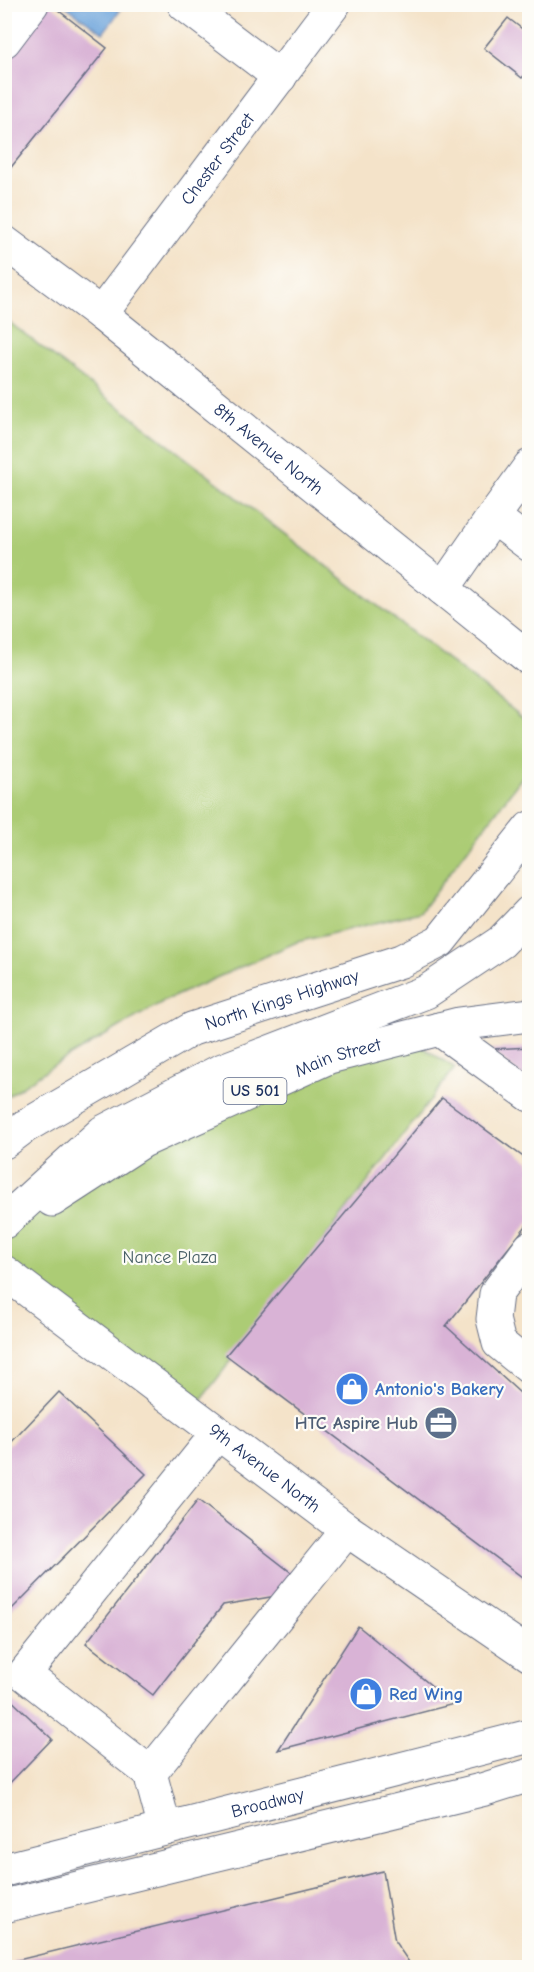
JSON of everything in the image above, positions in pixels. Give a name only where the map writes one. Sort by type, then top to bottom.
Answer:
[{"type":"street","points":[[4,41],[32,4]]},
{"type":"street","points":[[184,4],[280,77]]},
{"type":"street","name":"Chester Street","points":[[100,314],[334,4]]},
{"type":"street","name":"8th Avenue North","points":[[4,242],[100,314],[530,659]]},
{"type":"street","points":[[443,589],[530,466]]},
{"type":"street","points":[[494,517],[530,544]]},
{"type":"street","name":"North Kings Highway","points":[[4,1142],[24,1127],[192,1029],[401,962],[440,941],[530,828]]},
{"type":"street","points":[[4,1222],[103,1132],[220,1071],[426,992],[515,943],[530,912]]},
{"type":"street","points":[[440,941],[515,943]]},
{"type":"street","name":"Main Street","points":[[4,1230],[143,1141],[329,1057],[459,1024],[530,1015]]},
{"type":"street","points":[[439,1029],[530,1095]]},
{"type":"street","points":[[530,1248],[496,1294],[493,1319],[499,1342],[530,1368]]},
{"type":"street","name":"9th Avenue North","points":[[4,1272],[346,1530],[530,1655]]},
{"type":"street","points":[[165,1829],[150,1773],[24,1674],[218,1433]]},
{"type":"street","points":[[150,1773],[346,1530]]},
{"type":"street","name":"Broadway","points":[[4,1870],[530,1736]]},
{"type":"street","points":[[4,1906],[473,1792],[530,1775]]},
{"type":"green space","points":[[5,319],[530,723],[529,768],[420,912],[297,942],[164,1001],[51,1067],[5,1098]]},
{"type":"green space","name":"Nance Plaza","points":[[407,1037],[455,1068],[191,1413],[5,1272],[4,1230],[143,1141]]},
{"type":"water","points":[[64,5],[111,5],[120,11],[103,33]]},
{"type":"building","points":[[40,4],[50,4],[107,48],[4,176],[4,51]]},
{"type":"building","points":[[508,18],[530,35],[530,69],[522,78],[484,48]]},
{"type":"building","points":[[530,1047],[530,1083],[491,1049]]},
{"type":"building","points":[[442,1098],[530,1162],[530,1221],[446,1326],[530,1402],[530,1583],[226,1355]]},
{"type":"building","points":[[59,1392],[146,1474],[4,1617],[4,1450]]},
{"type":"building","points":[[198,1500],[293,1574],[276,1596],[223,1605],[153,1695],[86,1643]]},
{"type":"building","points":[[358,1626],[454,1704],[278,1750]]},
{"type":"building","points":[[4,1693],[52,1739],[4,1789]]},
{"type":"building","points":[[383,1871],[395,1942],[413,1968],[15,1968],[14,1961]]},
{"type":"place","name":"Antonio's Bakery","points":[[352,1389]]},
{"type":"place","name":"HTC Aspire Hub","points":[[441,1423]]},
{"type":"place","name":"Red Wing","points":[[366,1694]]}]
